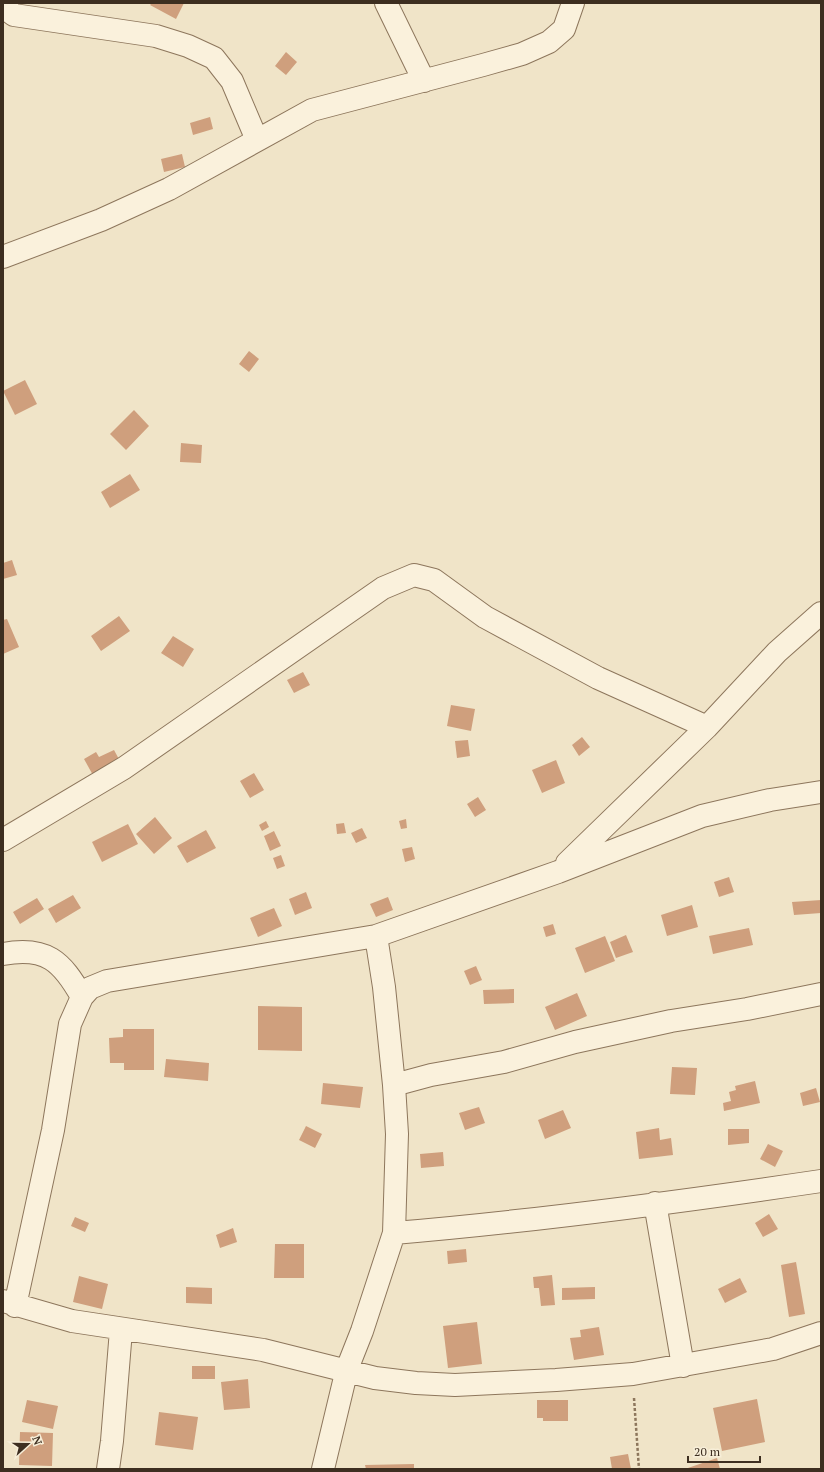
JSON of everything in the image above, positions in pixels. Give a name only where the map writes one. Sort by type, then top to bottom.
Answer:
[{"type":"street","points":[[386,3],[424,81]]},
{"type":"street","points":[[3,257],[101,220],[169,189],[312,110],[515,56],[548,42],[564,29],[573,3]]},
{"type":"street","points":[[3,7],[14,15],[156,36],[188,46],[214,58],[232,81],[257,140]]},
{"type":"street","points":[[3,840],[124,768],[383,588],[414,574],[434,580],[485,617],[591,675],[707,727]]},
{"type":"street","points":[[558,872],[707,727],[777,652],[821,613]]},
{"type":"street","points":[[821,792],[770,800],[702,816],[558,872],[376,936],[107,982],[90,988],[82,997],[70,1024],[52,1130],[9,1304],[72,1321],[121,1330],[263,1350],[347,1369],[382,1379],[416,1383],[455,1385],[556,1380],[633,1374],[773,1349],[821,1333]]},
{"type":"street","points":[[323,1469],[347,1369],[362,1331],[394,1233],[397,1134],[394,1085],[384,987],[376,936]]},
{"type":"street","points":[[3,954],[31,953],[54,959],[69,974],[82,997]]},
{"type":"street","points":[[394,1085],[431,1075],[504,1062],[575,1042],[671,1021],[747,1009],[821,994]]},
{"type":"street","points":[[394,1233],[596,1213],[655,1203],[821,1181]]},
{"type":"street","points":[[655,1203],[683,1366]]},
{"type":"street","points":[[108,1469],[112,1441],[121,1330]]},
{"type":"path","points":[[633,1374],[638,1469]]},
{"type":"building","points":[[152,3],[184,3],[176,19],[150,5]]},
{"type":"building","points":[[286,52],[297,62],[286,75],[275,66]]},
{"type":"building","points":[[210,117],[213,129],[193,135],[190,123]]},
{"type":"building","points":[[182,154],[185,167],[164,172],[161,159]]},
{"type":"building","points":[[249,351],[259,359],[249,372],[239,364]]},
{"type":"building","points":[[25,380],[37,404],[15,415],[3,391]]},
{"type":"building","points":[[134,410],[149,426],[126,450],[110,434]]},
{"type":"building","points":[[181,443],[202,445],[201,463],[180,462]]},
{"type":"building","points":[[130,474],[140,490],[110,508],[101,492]]},
{"type":"building","points":[[12,560],[17,575],[3,579],[3,563]]},
{"type":"building","points":[[119,616],[130,631],[101,651],[91,636]]},
{"type":"building","points":[[7,619],[19,647],[3,654],[3,620]]},
{"type":"building","points":[[173,636],[194,649],[183,667],[161,653]]},
{"type":"building","points":[[303,672],[310,685],[294,693],[287,680]]},
{"type":"building","points":[[451,705],[475,709],[471,731],[447,726]]},
{"type":"building","points":[[582,737],[590,747],[579,756],[572,745]]},
{"type":"building","points":[[468,740],[470,756],[457,758],[455,741]]},
{"type":"building","points":[[114,750],[121,763],[94,777],[84,759],[96,752],[99,757]]},
{"type":"building","points":[[556,760],[565,783],[542,793],[532,770]]},
{"type":"building","points":[[254,773],[264,790],[250,798],[240,781]]},
{"type":"building","points":[[478,797],[486,810],[475,817],[467,804]]},
{"type":"building","points":[[155,817],[172,838],[154,854],[136,834]]},
{"type":"building","points":[[406,819],[407,828],[401,829],[399,821]]},
{"type":"building","points":[[266,821],[269,827],[262,831],[259,825]]},
{"type":"building","points":[[344,823],[346,833],[337,834],[336,824]]},
{"type":"building","points":[[128,824],[138,844],[102,862],[92,842]]},
{"type":"building","points":[[362,828],[367,838],[356,843],[351,833]]},
{"type":"building","points":[[206,830],[216,848],[187,863],[177,846]]},
{"type":"building","points":[[274,831],[281,846],[270,851],[264,836]]},
{"type":"building","points":[[412,847],[415,859],[405,862],[402,849]]},
{"type":"building","points":[[281,855],[285,866],[277,869],[273,858]]},
{"type":"building","points":[[729,877],[734,892],[719,897],[714,882]]},
{"type":"building","points":[[306,892],[312,908],[295,915],[289,899]]},
{"type":"building","points":[[73,895],[81,908],[56,923],[48,909]]},
{"type":"building","points":[[388,897],[393,910],[376,917],[370,904]]},
{"type":"building","points":[[37,898],[44,909],[20,924],[13,912]]},
{"type":"building","points":[[821,900],[821,913],[794,915],[792,902]]},
{"type":"building","points":[[692,905],[698,927],[667,936],[661,915]]},
{"type":"building","points":[[274,908],[282,926],[258,937],[250,918]]},
{"type":"building","points":[[553,924],[556,934],[546,937],[543,927]]},
{"type":"building","points":[[749,928],[753,945],[713,954],[709,936]]},
{"type":"building","points":[[626,935],[633,952],[616,958],[610,942]]},
{"type":"building","points":[[605,936],[615,961],[585,973],[575,948]]},
{"type":"building","points":[[476,966],[482,980],[470,985],[464,971]]},
{"type":"building","points":[[514,989],[514,1003],[484,1004],[483,990]]},
{"type":"building","points":[[577,993],[587,1016],[555,1030],[545,1007]]},
{"type":"building","points":[[258,1006],[302,1007],[302,1051],[258,1050]]},
{"type":"building","points":[[123,1029],[154,1029],[154,1070],[124,1070],[124,1063],[110,1063],[109,1038],[123,1037]]},
{"type":"building","points":[[166,1059],[209,1063],[208,1081],[164,1077]]},
{"type":"building","points":[[672,1067],[697,1068],[695,1095],[670,1094]]},
{"type":"building","points":[[755,1081],[760,1103],[724,1111],[723,1103],[731,1101],[729,1092],[736,1090],[735,1086]]},
{"type":"building","points":[[323,1083],[363,1087],[360,1108],[321,1104]]},
{"type":"building","points":[[816,1088],[820,1102],[803,1106],[800,1093]]},
{"type":"building","points":[[479,1107],[485,1123],[465,1130],[459,1113]]},
{"type":"building","points":[[563,1110],[571,1128],[545,1139],[538,1120]]},
{"type":"building","points":[[306,1126],[322,1134],[315,1148],[299,1140]]},
{"type":"building","points":[[659,1128],[660,1140],[671,1138],[673,1155],[639,1159],[636,1132]]},
{"type":"building","points":[[728,1129],[749,1129],[749,1143],[728,1145]]},
{"type":"building","points":[[768,1144],[783,1151],[775,1167],[760,1159]]},
{"type":"building","points":[[443,1152],[444,1166],[421,1168],[420,1154]]},
{"type":"building","points":[[769,1214],[778,1229],[763,1237],[755,1223]]},
{"type":"building","points":[[75,1217],[89,1223],[85,1232],[71,1226]]},
{"type":"building","points":[[233,1228],[237,1242],[220,1248],[216,1235]]},
{"type":"building","points":[[275,1244],[304,1244],[304,1278],[274,1278]]},
{"type":"building","points":[[466,1249],[467,1262],[448,1264],[447,1251]]},
{"type":"building","points":[[796,1262],[805,1314],[789,1317],[781,1265]]},
{"type":"building","points":[[552,1275],[555,1305],[541,1306],[539,1288],[534,1288],[533,1277]]},
{"type":"building","points":[[79,1276],[108,1284],[102,1309],[73,1302]]},
{"type":"building","points":[[740,1278],[747,1292],[725,1303],[718,1289]]},
{"type":"building","points":[[186,1287],[212,1288],[212,1304],[186,1303]]},
{"type":"building","points":[[595,1287],[595,1299],[562,1300],[562,1288]]},
{"type":"building","points":[[477,1322],[482,1364],[448,1368],[443,1326]]},
{"type":"building","points":[[599,1327],[604,1355],[574,1360],[570,1338],[581,1337],[580,1330]]},
{"type":"building","points":[[192,1366],[215,1366],[215,1379],[192,1379]]},
{"type":"building","points":[[248,1379],[250,1408],[224,1410],[221,1382]]},
{"type":"building","points":[[757,1399],[765,1442],[722,1451],[713,1408]]},
{"type":"building","points":[[27,1400],[58,1406],[53,1429],[22,1422]]},
{"type":"building","points":[[537,1400],[568,1400],[568,1421],[543,1421],[543,1418],[537,1418]]},
{"type":"building","points":[[159,1412],[198,1417],[193,1450],[155,1445]]},
{"type":"building","points":[[20,1432],[53,1433],[52,1466],[19,1465]]},
{"type":"building","points":[[628,1454],[631,1469],[612,1469],[610,1457]]},
{"type":"building","points":[[717,1458],[720,1469],[685,1469]]},
{"type":"building","points":[[414,1464],[414,1469],[366,1469],[365,1465]]}]
